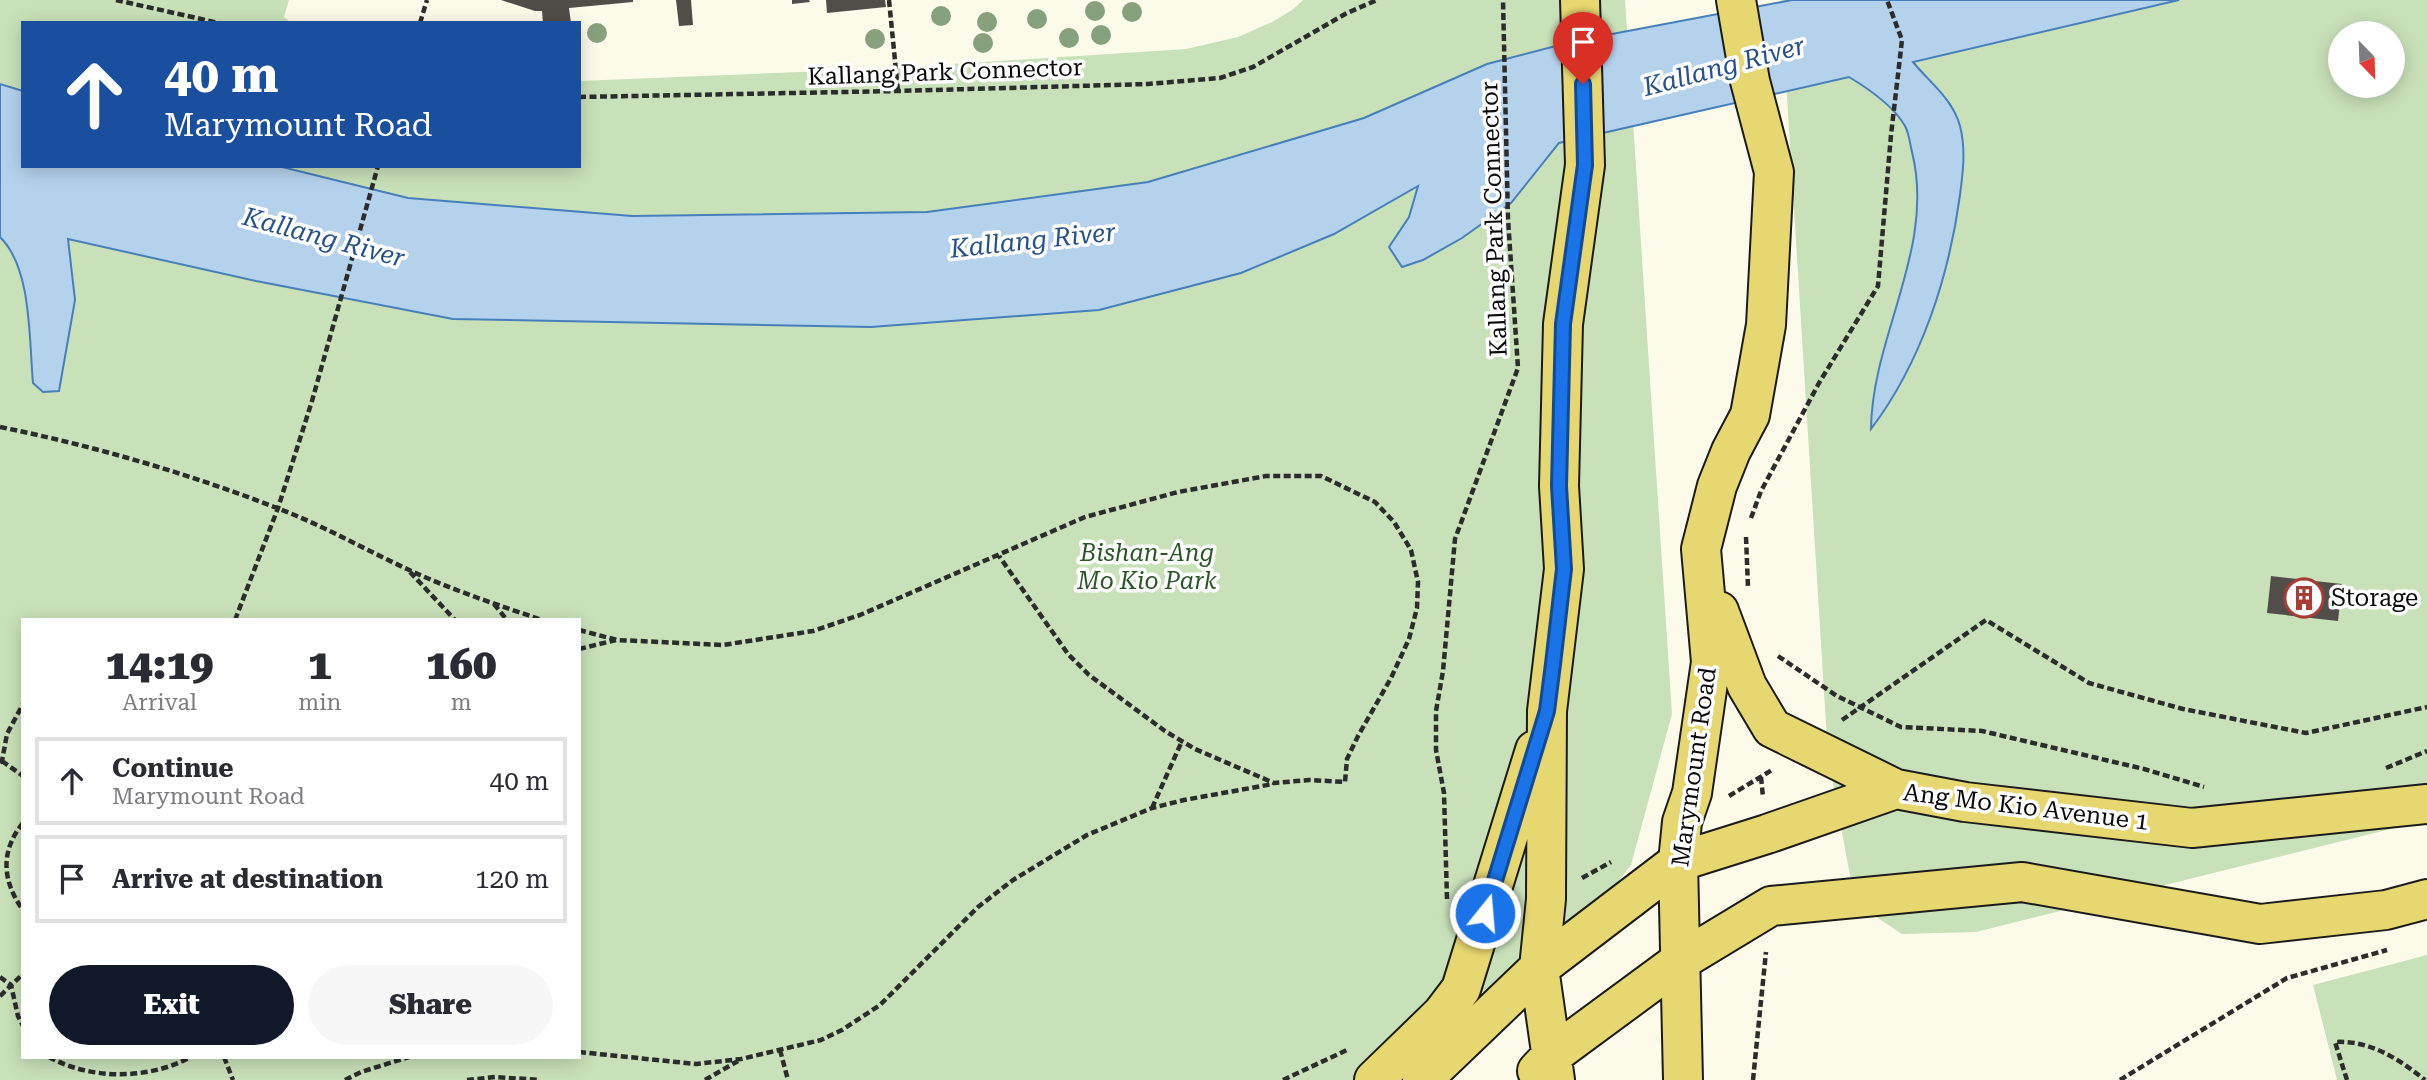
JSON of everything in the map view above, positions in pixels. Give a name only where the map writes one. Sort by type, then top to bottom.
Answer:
[{"type":"main road","points":[[1544,1072],[1539,968],[1546,899],[1547,711],[1564,569],[1559,486],[1563,324],[1585,165],[1580,0]]},
{"type":"main road","name":"Marymount Road","points":[[1683,1080],[1678,862],[1682,822],[1692,793],[1711,662],[1702,549],[1717,486],[1750,415],[1766,326],[1774,172],[1750,80],[1736,0]]},
{"type":"main road","points":[[1702,549],[1720,615],[1747,686],[1772,728],[1896,789]]},
{"type":"main road","points":[[1374,1080],[1442,1014],[1461,989],[1547,711]]},
{"type":"main road","name":"Ang Mo Kio Avenue 1","points":[[1422,1080],[1539,968],[1678,862],[1896,789],[1965,802],[2192,828],[2427,804]]},
{"type":"main road","points":[[1544,1072],[1680,961],[1771,906],[2022,882],[2260,924],[2386,910],[2427,899]]},
{"type":"path","points":[[116,0],[210,21]]},
{"type":"path","points":[[421,21],[428,0]]},
{"type":"path","points":[[889,0],[898,92]]},
{"type":"path","name":"Kallang Park Connector","points":[[581,97],[898,92],[1149,84],[1220,78],[1253,67],[1347,13],[1377,0]]},
{"type":"path","name":"Kallang Park Connector","points":[[1448,906],[1444,793],[1436,750],[1436,711],[1443,671],[1455,540],[1518,368],[1508,219],[1503,0]]},
{"type":"path","points":[[1749,523],[1761,491],[1819,383],[1878,286],[1902,40],[1886,0]]},
{"type":"path","points":[[236,618],[278,508],[312,401],[377,168]]},
{"type":"path","points":[[0,426],[64,440],[165,469],[278,508],[349,539],[409,570],[536,618]]},
{"type":"path","points":[[581,630],[617,640],[723,645],[813,631],[860,615],[1085,517],[1178,492],[1266,476],[1321,476],[1375,502],[1394,522],[1411,550],[1418,582],[1417,608],[1409,639],[1391,678],[1358,736],[1348,759],[1345,782],[1309,780],[1213,793],[1152,808],[1087,835],[1013,880],[948,934],[896,991],[861,1018],[821,1040],[741,1059],[696,1063],[581,1052]]},
{"type":"path","points":[[1747,533],[1748,587],[1752,598]]},
{"type":"path","points":[[999,556],[1049,630],[1089,675],[1165,731],[1195,749],[1274,783]]},
{"type":"path","points":[[409,570],[453,618]]},
{"type":"path","points":[[494,603],[505,618]]},
{"type":"path","points":[[1861,707],[1986,620],[2089,683],[2183,709],[2292,731],[2306,733],[2427,707]]},
{"type":"path","points":[[581,649],[617,640]]},
{"type":"path","points":[[1776,655],[1837,696],[1901,727],[1982,731],[2144,769],[2208,788]]},
{"type":"path","points":[[21,708],[8,734],[1,762],[21,775]]},
{"type":"path","points":[[1152,808],[1182,741]]},
{"type":"path","points":[[2376,773],[2427,751]]},
{"type":"path","points":[[21,825],[11,836],[4,861],[9,885],[21,906]]},
{"type":"path","points":[[2120,1080],[2287,978],[2389,950]]},
{"type":"path","points":[[0,996],[21,976]]},
{"type":"path","points":[[0,977],[11,985],[21,1022]]},
{"type":"path","points":[[2347,1080],[2335,1042],[2351,1041],[2380,1051],[2402,1062],[2425,1080]]},
{"type":"path","points":[[1283,1080],[1352,1048]]},
{"type":"path","points":[[780,1050],[788,1080]]},
{"type":"path","points":[[53,1059],[77,1072],[131,1079],[151,1076],[187,1059]]},
{"type":"path","points":[[225,1059],[233,1080]]},
{"type":"path","points":[[345,1080],[360,1072],[402,1059]]},
{"type":"path","points":[[705,1080],[741,1059]]},
{"type":"path","points":[[467,1080],[495,1077],[540,1080]]},
{"type":"green space","name":"Bishan-Ang Mo Kio Park","points":[[0,0],[289,0],[284,17],[289,21],[21,21],[21,168],[581,168],[581,81],[874,69],[1186,49],[1238,37],[1272,22],[1303,0],[1625,0],[1672,714],[1631,865],[1590,918],[1441,1080],[0,1080]]},
{"type":"green space","points":[[1781,0],[2427,0],[2427,820],[1976,932],[1902,934],[1855,903],[1828,756]]},
{"type":"green space","points":[[2427,955],[2427,1080],[2337,1080],[2313,985]]},
{"type":"water","name":"Kallang River","points":[[1792,0],[2179,0],[1913,62],[1946,99],[1956,116],[1963,143],[1962,178],[1948,257],[1930,318],[1904,376],[1871,429],[1881,360],[1910,257],[1916,223],[1917,188],[1905,126],[1887,104],[1849,77],[1559,143],[1511,203],[1462,238],[1423,260],[1402,267],[1389,247],[1409,217],[1418,186],[1334,234],[1241,273],[1099,310],[871,327],[453,319],[256,281],[68,239],[75,300],[59,391],[43,392],[33,383],[23,285],[10,250],[0,237],[0,84],[21,90],[21,168],[286,168],[408,198],[632,216],[927,212],[1148,182],[1364,118],[1487,64],[1575,41]]},
{"type":"building","points":[[501,0],[633,0],[569,8],[571,21],[543,21],[542,11]]},
{"type":"building","points":[[676,0],[691,0],[693,25],[679,26]]},
{"type":"building","points":[[792,0],[809,0],[810,2],[792,4]]},
{"type":"building","points":[[826,0],[885,0],[886,7],[827,13]]},
{"type":"building","name":"Storage","points":[[2271,576],[2342,584],[2338,621],[2267,613]]},
{"type":"place","name":"Storage","points":[[2304,598]]},
{"type":"route","points":[[1485,913],[1547,711],[1553,664],[1564,569],[1559,486],[1563,324],[1585,165],[1583,84]]}]
